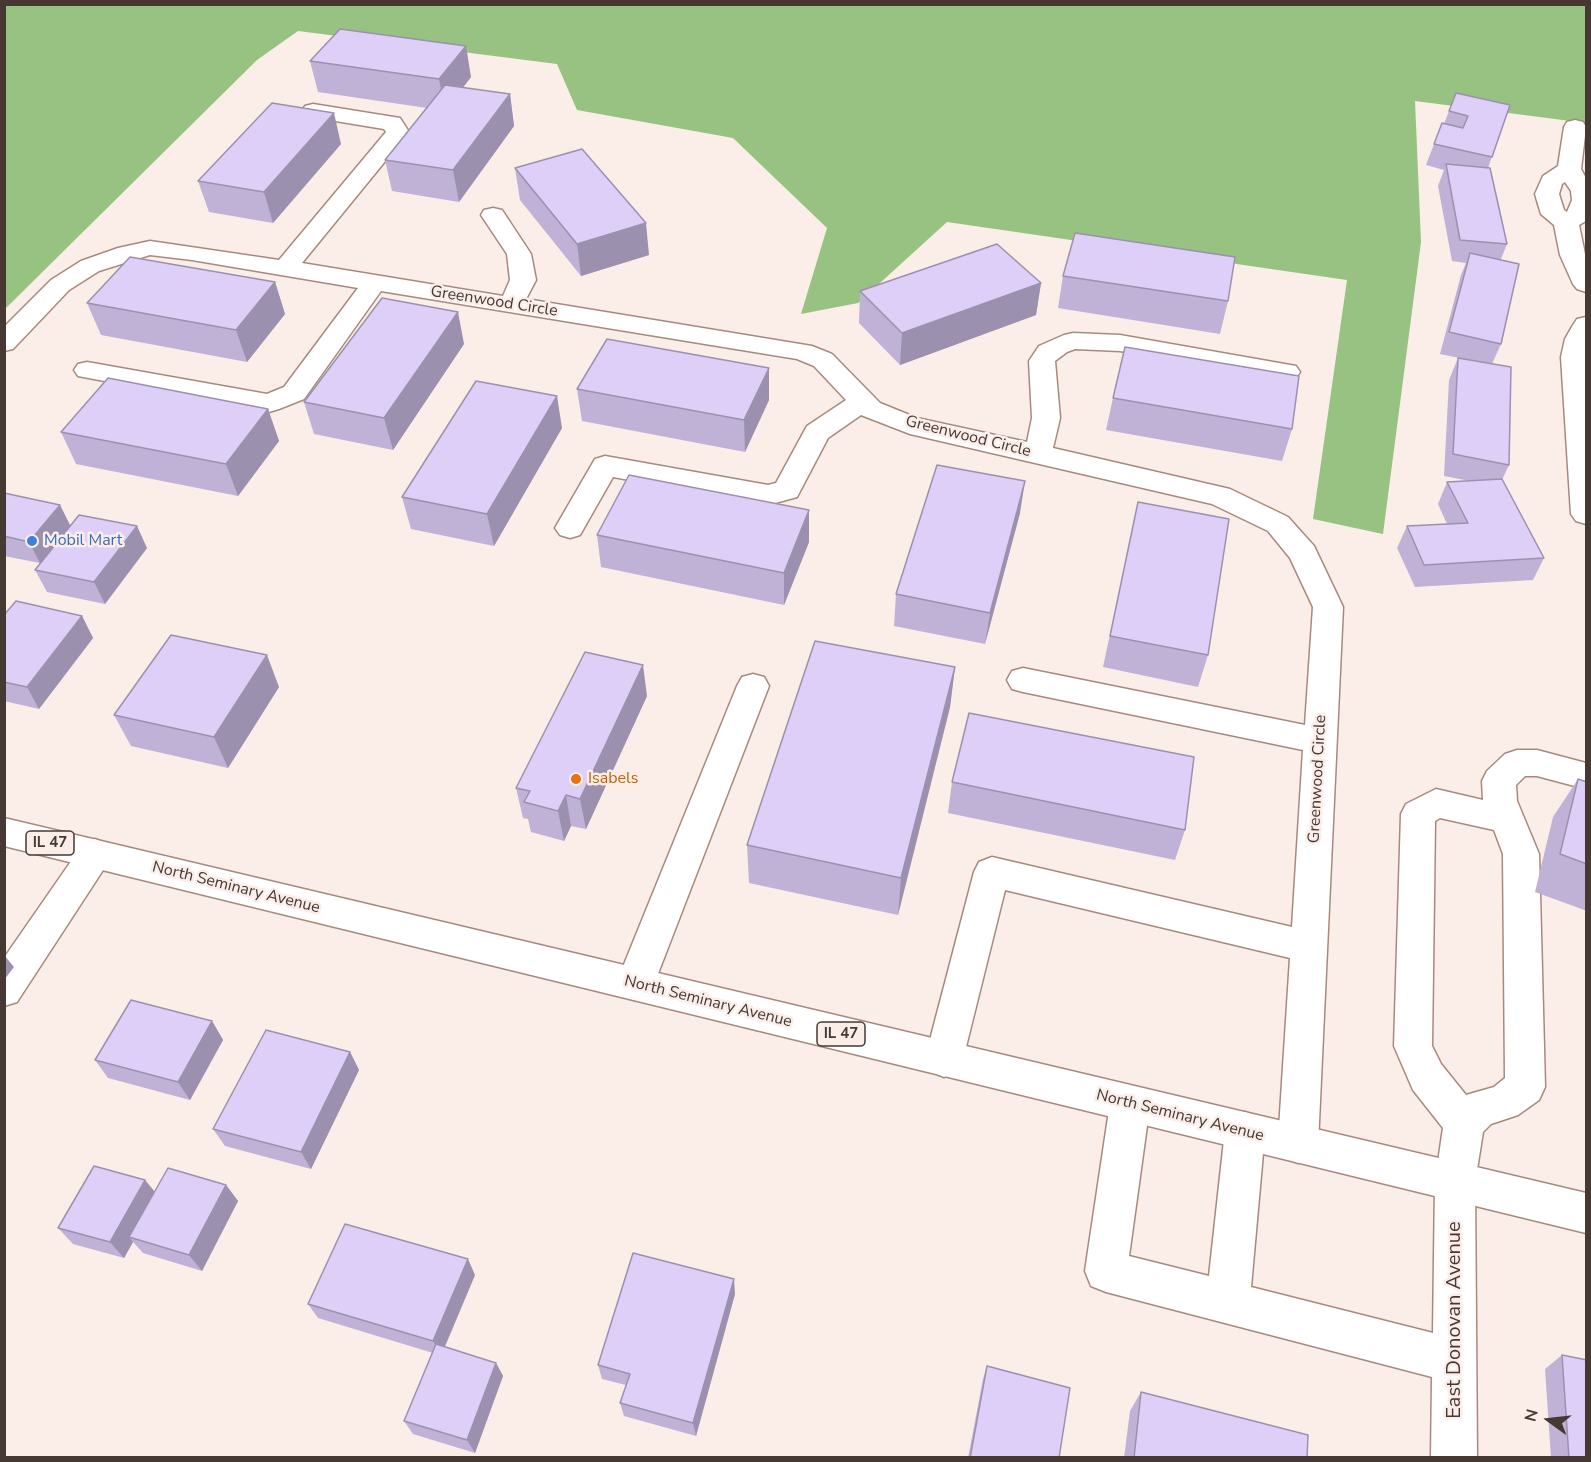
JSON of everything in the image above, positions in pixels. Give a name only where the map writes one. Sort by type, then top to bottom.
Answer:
[{"type":"street","points":[[285,268],[398,132],[392,123],[313,111]]},
{"type":"street","points":[[1566,222],[1578,216],[1584,200],[1583,191],[1569,169],[1575,127]]},
{"type":"street","points":[[1569,169],[1551,181],[1547,194],[1553,214],[1566,222],[1572,255],[1587,284]]},
{"type":"street","points":[[493,215],[519,254],[523,279],[511,305]]},
{"type":"street","name":"Greenwood Circle","points":[[4,343],[60,285],[90,266],[127,253],[150,248],[803,352],[823,360],[870,409],[910,425],[1220,496],[1278,524],[1303,553],[1328,607],[1298,1144]]},
{"type":"street","points":[[87,370],[268,403],[294,393],[374,283]]},
{"type":"street","points":[[1587,325],[1578,339],[1574,357],[1587,514]]},
{"type":"street","points":[[1038,454],[1046,418],[1042,361],[1048,352],[1073,341],[1120,343],[1287,372]]},
{"type":"street","points":[[570,528],[605,466],[768,495],[787,490],[817,432],[863,401]]},
{"type":"street","points":[[1023,680],[1320,741]]},
{"type":"street","points":[[634,984],[753,686]]},
{"type":"street","points":[[1508,819],[1436,803],[1418,814],[1413,1046],[1427,1077],[1464,1123],[1479,1109],[1503,1102],[1525,1087],[1521,854],[1508,819],[1500,801],[1500,781],[1517,762],[1537,763],[1587,776]]},
{"type":"street","name":"North Seminary Avenue","points":[[4,832],[1587,1214]]},
{"type":"street","points":[[4,990],[95,854]]},
{"type":"street","points":[[944,1059],[992,872],[1309,947]]},
{"type":"street","points":[[1130,1104],[1106,1271],[1455,1361]]},
{"type":"street","name":"East Donovan Avenue","points":[[1454,1458],[1455,1182],[1464,1123]]},
{"type":"street","points":[[1228,1302],[1245,1131]]},
{"type":"green space","points":[[5,5],[1586,5],[1586,123],[1415,101],[1421,242],[1383,534],[1313,519],[1347,280],[947,222],[858,303],[801,314],[827,228],[733,138],[577,110],[557,64],[298,31],[257,60],[5,309]]},
{"type":"building","points":[[340,29],[466,46],[439,79],[310,61]]},
{"type":"building","points":[[445,85],[510,94],[453,170],[385,160]]},
{"type":"building","points":[[1456,93],[1510,105],[1492,157],[1434,144],[1442,123],[1463,128],[1468,116],[1449,111]]},
{"type":"building","points":[[272,103],[334,113],[264,192],[198,181]]},
{"type":"building","points":[[582,149],[646,223],[577,244],[515,168]]},
{"type":"building","points":[[1446,164],[1490,168],[1507,244],[1460,240]]},
{"type":"building","points":[[1075,233],[1235,257],[1228,301],[1063,276]]},
{"type":"building","points":[[997,244],[1041,283],[902,333],[860,291]]},
{"type":"building","points":[[1470,253],[1519,264],[1501,344],[1449,332]]},
{"type":"building","points":[[130,257],[275,282],[236,330],[87,303]]},
{"type":"building","points":[[382,298],[458,312],[384,418],[304,402]]},
{"type":"building","points":[[607,339],[769,368],[744,420],[577,389]]},
{"type":"building","points":[[1125,347],[1299,376],[1292,429],[1113,398]]},
{"type":"building","points":[[1458,358],[1511,367],[1509,465],[1453,454]]},
{"type":"building","points":[[108,378],[268,409],[226,464],[61,432]]},
{"type":"building","points":[[476,381],[557,396],[487,514],[402,497]]},
{"type":"building","points":[[937,465],[1025,481],[990,613],[896,594]]},
{"type":"building","points":[[629,475],[809,510],[784,573],[597,535]]},
{"type":"building","points":[[1502,479],[1544,558],[1424,565],[1407,526],[1468,523],[1447,482]]},
{"type":"building","points":[[4,493],[60,505],[29,542],[4,536]]},
{"type":"building","points":[[1138,502],[1229,519],[1208,655],[1110,636]]},
{"type":"building","points":[[79,515],[137,526],[94,582],[35,570]]},
{"type":"building","points":[[16,601],[82,616],[27,687],[4,682],[4,615]]},
{"type":"building","points":[[171,635],[267,655],[214,737],[114,715]]},
{"type":"building","points":[[815,641],[955,667],[901,878],[747,845]]},
{"type":"building","points":[[585,652],[643,665],[580,799],[566,795],[558,811],[524,802],[530,791],[516,788]]},
{"type":"building","points":[[969,713],[1194,757],[1185,830],[952,782]]},
{"type":"building","points":[[1578,779],[1587,782],[1587,864],[1560,854]]},
{"type":"building","points":[[131,1000],[212,1021],[178,1082],[95,1060]]},
{"type":"building","points":[[266,1030],[350,1052],[301,1152],[213,1129]]},
{"type":"building","points":[[94,1166],[145,1180],[110,1242],[58,1228]]},
{"type":"building","points":[[168,1168],[226,1185],[189,1255],[129,1237]]},
{"type":"building","points":[[345,1224],[468,1259],[433,1341],[308,1304]]},
{"type":"building","points":[[633,1253],[734,1279],[693,1423],[620,1403],[630,1374],[598,1365]]},
{"type":"building","points":[[436,1344],[496,1363],[467,1440],[404,1421]]},
{"type":"building","points":[[1562,1355],[1587,1360],[1587,1458],[1569,1458]]},
{"type":"building","points":[[987,1366],[1070,1388],[1059,1458],[970,1458]]},
{"type":"building","points":[[1141,1392],[1308,1435],[1307,1458],[1134,1458]]},
{"type":"place","name":"Mobil Mart","points":[[32,541]]},
{"type":"place","name":"Isabels","points":[[576,779]]}]
